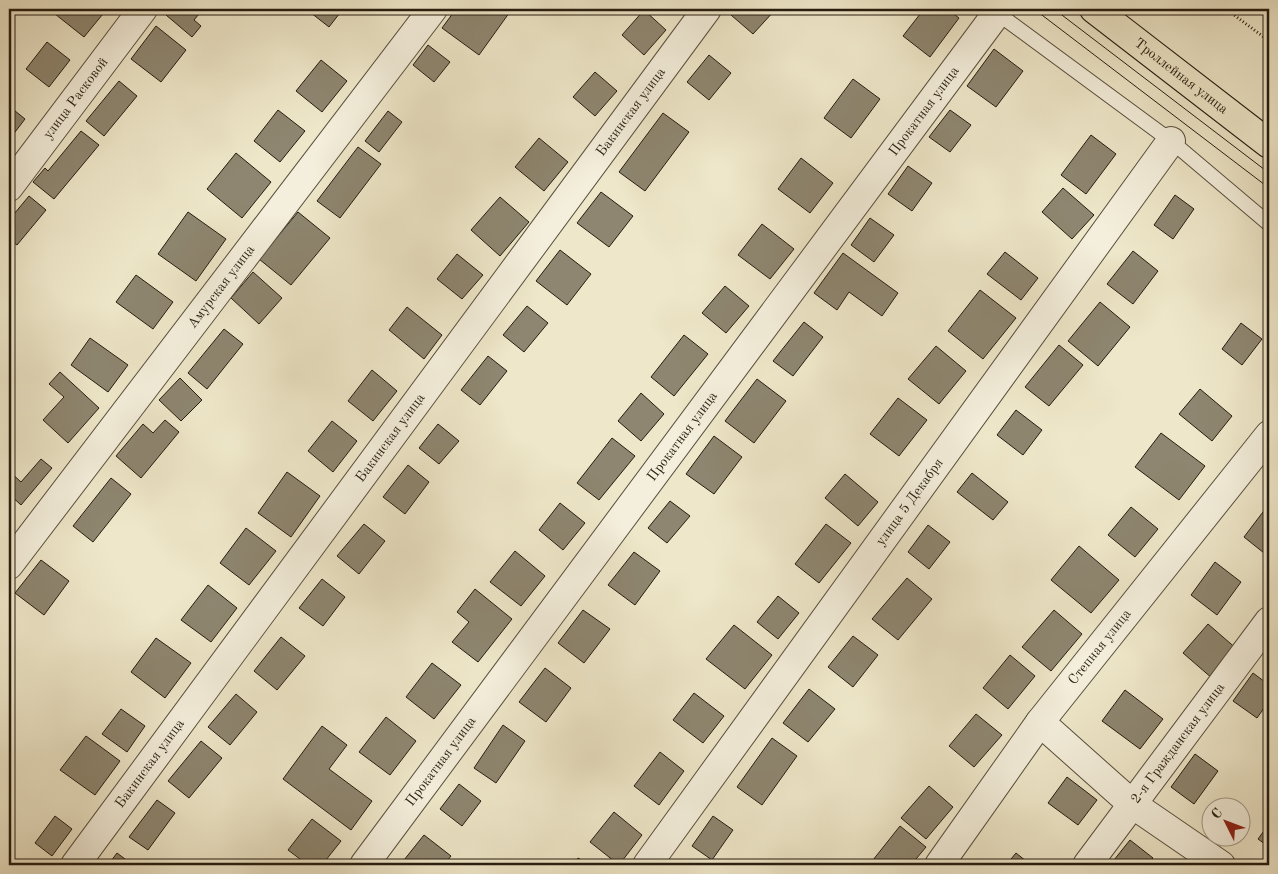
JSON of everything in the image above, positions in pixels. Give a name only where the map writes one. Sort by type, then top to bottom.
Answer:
[{"type":"main road","name":"Троллейная улица","points":[[1094,9],[1269,144]]},
{"type":"street","name":"улица Расковой","points":[[9,187],[143,9]]},
{"type":"street","name":"Амурская улица","points":[[9,565],[432,9]]},
{"type":"street","name":"Бакинская улица","points":[[75,865],[706,9]]},
{"type":"street","name":"Прокатная улица","points":[[364,865],[996,10]]},
{"type":"street","name":"улица 5 Декабря","points":[[647,865],[1171,140]]},
{"type":"street","name":"Степная улица","points":[[939,865],[1040,722],[1269,435]]},
{"type":"street","name":"2-я Гражданская улица","points":[[1087,865],[1269,621]]},
{"type":"street","points":[[1040,722],[1132,804],[1221,865]]},
{"type":"lane","points":[[996,10],[1171,140],[1269,224]]},
{"type":"path","points":[[1226,9],[1269,41]]},
{"type":"building","points":[[59,9],[107,9],[84,37],[55,14]]},
{"type":"building","points":[[171,9],[203,9],[194,20],[201,26],[192,37],[166,15]]},
{"type":"building","points":[[306,9],[343,9],[329,27]]},
{"type":"building","points":[[456,9],[512,9],[479,55],[442,28]]},
{"type":"building","points":[[736,9],[775,10],[753,34],[731,15]]},
{"type":"building","points":[[924,9],[947,9],[959,18],[930,57],[903,36]]},
{"type":"building","points":[[644,10],[666,30],[644,55],[622,35]]},
{"type":"building","points":[[156,26],[186,50],[161,82],[131,59]]},
{"type":"building","points":[[47,42],[70,60],[49,87],[26,69]]},
{"type":"building","points":[[428,45],[450,62],[434,82],[413,65]]},
{"type":"building","points":[[994,49],[1023,71],[996,107],[967,86]]},
{"type":"building","points":[[709,55],[731,73],[709,100],[687,82]]},
{"type":"building","points":[[321,60],[347,81],[322,112],[296,91]]},
{"type":"building","points":[[595,72],[617,91],[595,116],[573,97]]},
{"type":"building","points":[[853,79],[880,99],[851,138],[824,118]]},
{"type":"building","points":[[119,81],[137,96],[104,136],[86,121]]},
{"type":"building","points":[[9,106],[25,119],[9,140]]},
{"type":"building","points":[[278,110],[305,131],[280,162],[254,141]]},
{"type":"building","points":[[950,110],[971,125],[950,152],[929,137]]},
{"type":"building","points":[[388,111],[402,122],[379,152],[365,141]]},
{"type":"building","points":[[663,113],[689,132],[645,191],[619,172]]},
{"type":"building","points":[[81,131],[99,145],[54,199],[33,182],[45,168],[48,171]]},
{"type":"building","points":[[1091,135],[1116,154],[1086,194],[1061,175]]},
{"type":"building","points":[[539,138],[568,162],[544,191],[515,167]]},
{"type":"building","points":[[358,147],[381,164],[340,218],[317,201]]},
{"type":"building","points":[[236,153],[271,182],[242,218],[207,189]]},
{"type":"building","points":[[801,158],[833,183],[810,213],[778,189]]},
{"type":"building","points":[[908,166],[932,183],[912,211],[888,194]]},
{"type":"building","points":[[1063,188],[1094,215],[1072,239],[1042,212]]},
{"type":"building","points":[[601,192],[633,216],[609,247],[577,223]]},
{"type":"building","points":[[1175,195],[1194,209],[1173,239],[1154,225]]},
{"type":"building","points":[[29,196],[46,210],[17,245],[9,239],[9,220]]},
{"type":"building","points":[[500,197],[529,222],[500,256],[471,230]]},
{"type":"building","points":[[188,212],[226,239],[196,281],[158,254]]},
{"type":"building","points":[[298,212],[330,238],[291,285],[259,259]]},
{"type":"building","points":[[870,218],[894,235],[874,262],[851,245]]},
{"type":"building","points":[[762,224],[794,249],[770,279],[738,255]]},
{"type":"building","points":[[560,250],[591,274],[567,305],[536,281]]},
{"type":"building","points":[[1133,251],[1158,271],[1133,304],[1107,284]]},
{"type":"building","points":[[1005,252],[1038,278],[1021,300],[987,274]]},
{"type":"building","points":[[843,253],[898,293],[882,316],[849,292],[837,310],[814,293]]},
{"type":"building","points":[[457,254],[483,275],[462,299],[437,279]]},
{"type":"building","points":[[253,272],[282,298],[259,324],[231,298]]},
{"type":"building","points":[[136,275],[173,302],[153,329],[116,302]]},
{"type":"building","points":[[725,286],[749,306],[726,333],[702,313]]},
{"type":"building","points":[[980,290],[1016,318],[983,359],[948,331]]},
{"type":"building","points":[[1100,302],[1130,327],[1098,366],[1068,341]]},
{"type":"building","points":[[527,306],[548,323],[524,352],[503,335]]},
{"type":"building","points":[[407,307],[442,335],[424,359],[389,330]]},
{"type":"building","points":[[804,322],[823,337],[793,376],[773,361]]},
{"type":"building","points":[[1241,323],[1262,339],[1242,365],[1222,349]]},
{"type":"building","points":[[224,329],[243,344],[207,389],[188,373]]},
{"type":"building","points":[[684,335],[708,354],[674,396],[651,377]]},
{"type":"building","points":[[90,338],[128,365],[108,392],[71,365]]},
{"type":"building","points":[[1059,345],[1083,365],[1049,406],[1025,387]]},
{"type":"building","points":[[936,346],[966,371],[939,404],[908,379]]},
{"type":"building","points":[[488,356],[507,371],[480,405],[461,390]]},
{"type":"building","points":[[372,370],[397,391],[373,421],[348,401]]},
{"type":"building","points":[[60,372],[99,408],[68,443],[43,420],[64,397],[49,384]]},
{"type":"building","points":[[180,378],[202,400],[181,421],[159,400]]},
{"type":"building","points":[[757,379],[786,401],[754,443],[725,421]]},
{"type":"building","points":[[1200,389],[1232,416],[1212,441],[1179,414]]},
{"type":"building","points":[[641,393],[664,414],[641,441],[618,421]]},
{"type":"building","points":[[898,398],[927,420],[899,456],[870,434]]},
{"type":"building","points":[[1016,410],[1042,430],[1023,455],[997,435]]},
{"type":"building","points":[[165,420],[179,432],[141,478],[116,456],[143,424],[153,433]]},
{"type":"building","points":[[332,421],[357,441],[333,472],[308,451]]},
{"type":"building","points":[[438,424],[459,441],[439,464],[419,448]]},
{"type":"building","points":[[1161,433],[1205,466],[1179,500],[1135,467]]},
{"type":"building","points":[[714,436],[742,457],[714,494],[686,474]]},
{"type":"building","points":[[612,438],[635,456],[599,500],[577,483]]},
{"type":"building","points":[[41,459],[52,468],[21,505],[9,494],[9,471],[21,482]]},
{"type":"building","points":[[408,465],[429,482],[405,514],[383,497]]},
{"type":"building","points":[[287,472],[320,496],[291,537],[258,513]]},
{"type":"building","points":[[972,473],[1008,502],[993,520],[957,492]]},
{"type":"building","points":[[845,474],[878,502],[858,526],[825,498]]},
{"type":"building","points":[[111,478],[131,494],[93,542],[73,526]]},
{"type":"building","points":[[670,501],[690,516],[667,543],[648,528]]},
{"type":"building","points":[[560,503],[585,523],[563,550],[539,530]]},
{"type":"building","points":[[1131,507],[1158,529],[1135,557],[1108,535]]},
{"type":"building","points":[[1266,508],[1269,511],[1269,557],[1244,537]]},
{"type":"building","points":[[364,524],[385,541],[359,574],[337,556]]},
{"type":"building","points":[[826,524],[851,543],[819,583],[795,564]]},
{"type":"building","points":[[928,525],[950,542],[929,569],[908,552]]},
{"type":"building","points":[[246,528],[276,551],[249,585],[220,563]]},
{"type":"building","points":[[1079,546],[1119,580],[1091,613],[1051,580]]},
{"type":"building","points":[[515,551],[545,576],[521,606],[490,582]]},
{"type":"building","points":[[634,552],[660,571],[635,605],[608,585]]},
{"type":"building","points":[[41,560],[69,581],[44,615],[15,593]]},
{"type":"building","points":[[1215,562],[1241,582],[1217,615],[1191,595]]},
{"type":"building","points":[[907,578],[932,599],[898,640],[872,619]]},
{"type":"building","points":[[322,579],[345,597],[323,626],[299,608]]},
{"type":"building","points":[[208,585],[237,608],[211,642],[181,620]]},
{"type":"building","points":[[475,589],[512,619],[478,662],[452,642],[469,622],[457,612]]},
{"type":"building","points":[[778,596],[799,613],[778,639],[757,622]]},
{"type":"building","points":[[583,610],[610,629],[584,663],[558,643]]},
{"type":"building","points":[[1054,610],[1082,634],[1051,671],[1022,647]]},
{"type":"building","points":[[1208,624],[1238,650],[1213,679],[1183,653]]},
{"type":"building","points":[[734,625],[772,655],[745,689],[706,659]]},
{"type":"building","points":[[853,636],[878,655],[853,687],[828,667]]},
{"type":"building","points":[[281,637],[305,656],[277,690],[254,671]]},
{"type":"building","points":[[156,638],[191,663],[165,698],[131,672]]},
{"type":"building","points":[[1010,655],[1035,676],[1008,709],[983,688]]},
{"type":"building","points":[[432,663],[461,685],[434,719],[406,697]]},
{"type":"building","points":[[545,668],[571,688],[546,722],[519,702]]},
{"type":"building","points":[[1253,673],[1269,685],[1269,701],[1257,718],[1233,701]]},
{"type":"building","points":[[809,689],[835,709],[808,742],[783,723]]},
{"type":"building","points":[[1125,690],[1163,719],[1140,749],[1102,721]]},
{"type":"building","points":[[694,693],[724,716],[703,743],[673,720]]},
{"type":"building","points":[[236,694],[257,712],[230,745],[208,727]]},
{"type":"building","points":[[121,709],[145,726],[127,752],[102,734]]},
{"type":"building","points":[[976,714],[1002,735],[974,767],[949,746]]},
{"type":"building","points":[[386,717],[416,741],[390,775],[359,752]]},
{"type":"building","points":[[503,725],[525,741],[496,783],[474,768]]},
{"type":"building","points":[[322,726],[347,745],[329,769],[372,801],[351,830],[283,779]]},
{"type":"building","points":[[86,736],[120,761],[95,795],[60,770]]},
{"type":"building","points":[[772,738],[797,756],[762,805],[737,787]]},
{"type":"building","points":[[201,741],[222,758],[189,798],[168,781]]},
{"type":"building","points":[[660,752],[684,771],[659,805],[634,786]]},
{"type":"building","points":[[1195,754],[1218,771],[1194,804],[1171,787]]},
{"type":"building","points":[[1067,777],[1097,800],[1078,825],[1048,803]]},
{"type":"building","points":[[459,784],[481,801],[462,826],[440,809]]},
{"type":"building","points":[[929,786],[953,807],[926,839],[901,818]]},
{"type":"building","points":[[157,800],[175,813],[148,850],[129,837]]},
{"type":"building","points":[[614,812],[642,835],[619,865],[590,842]]},
{"type":"building","points":[[55,816],[72,829],[52,856],[35,843]]},
{"type":"building","points":[[713,816],[733,830],[712,860],[692,846]]},
{"type":"building","points":[[312,819],[341,841],[322,865],[308,865],[288,850]]},
{"type":"building","points":[[1269,824],[1269,847],[1258,839]]},
{"type":"building","points":[[900,826],[926,847],[911,865],[869,865]]},
{"type":"building","points":[[424,835],[451,856],[444,865],[400,865]]},
{"type":"building","points":[[1130,840],[1153,858],[1147,865],[1110,865]]},
{"type":"building","points":[[117,853],[133,865],[108,865]]},
{"type":"building","points":[[1016,853],[1031,865],[1006,865]]},
{"type":"building","points":[[578,858],[589,865],[573,865]]},
{"type":"tram line","points":[[1034,9],[1269,188]]},
{"type":"tram line","points":[[1054,9],[1269,173]]}]
